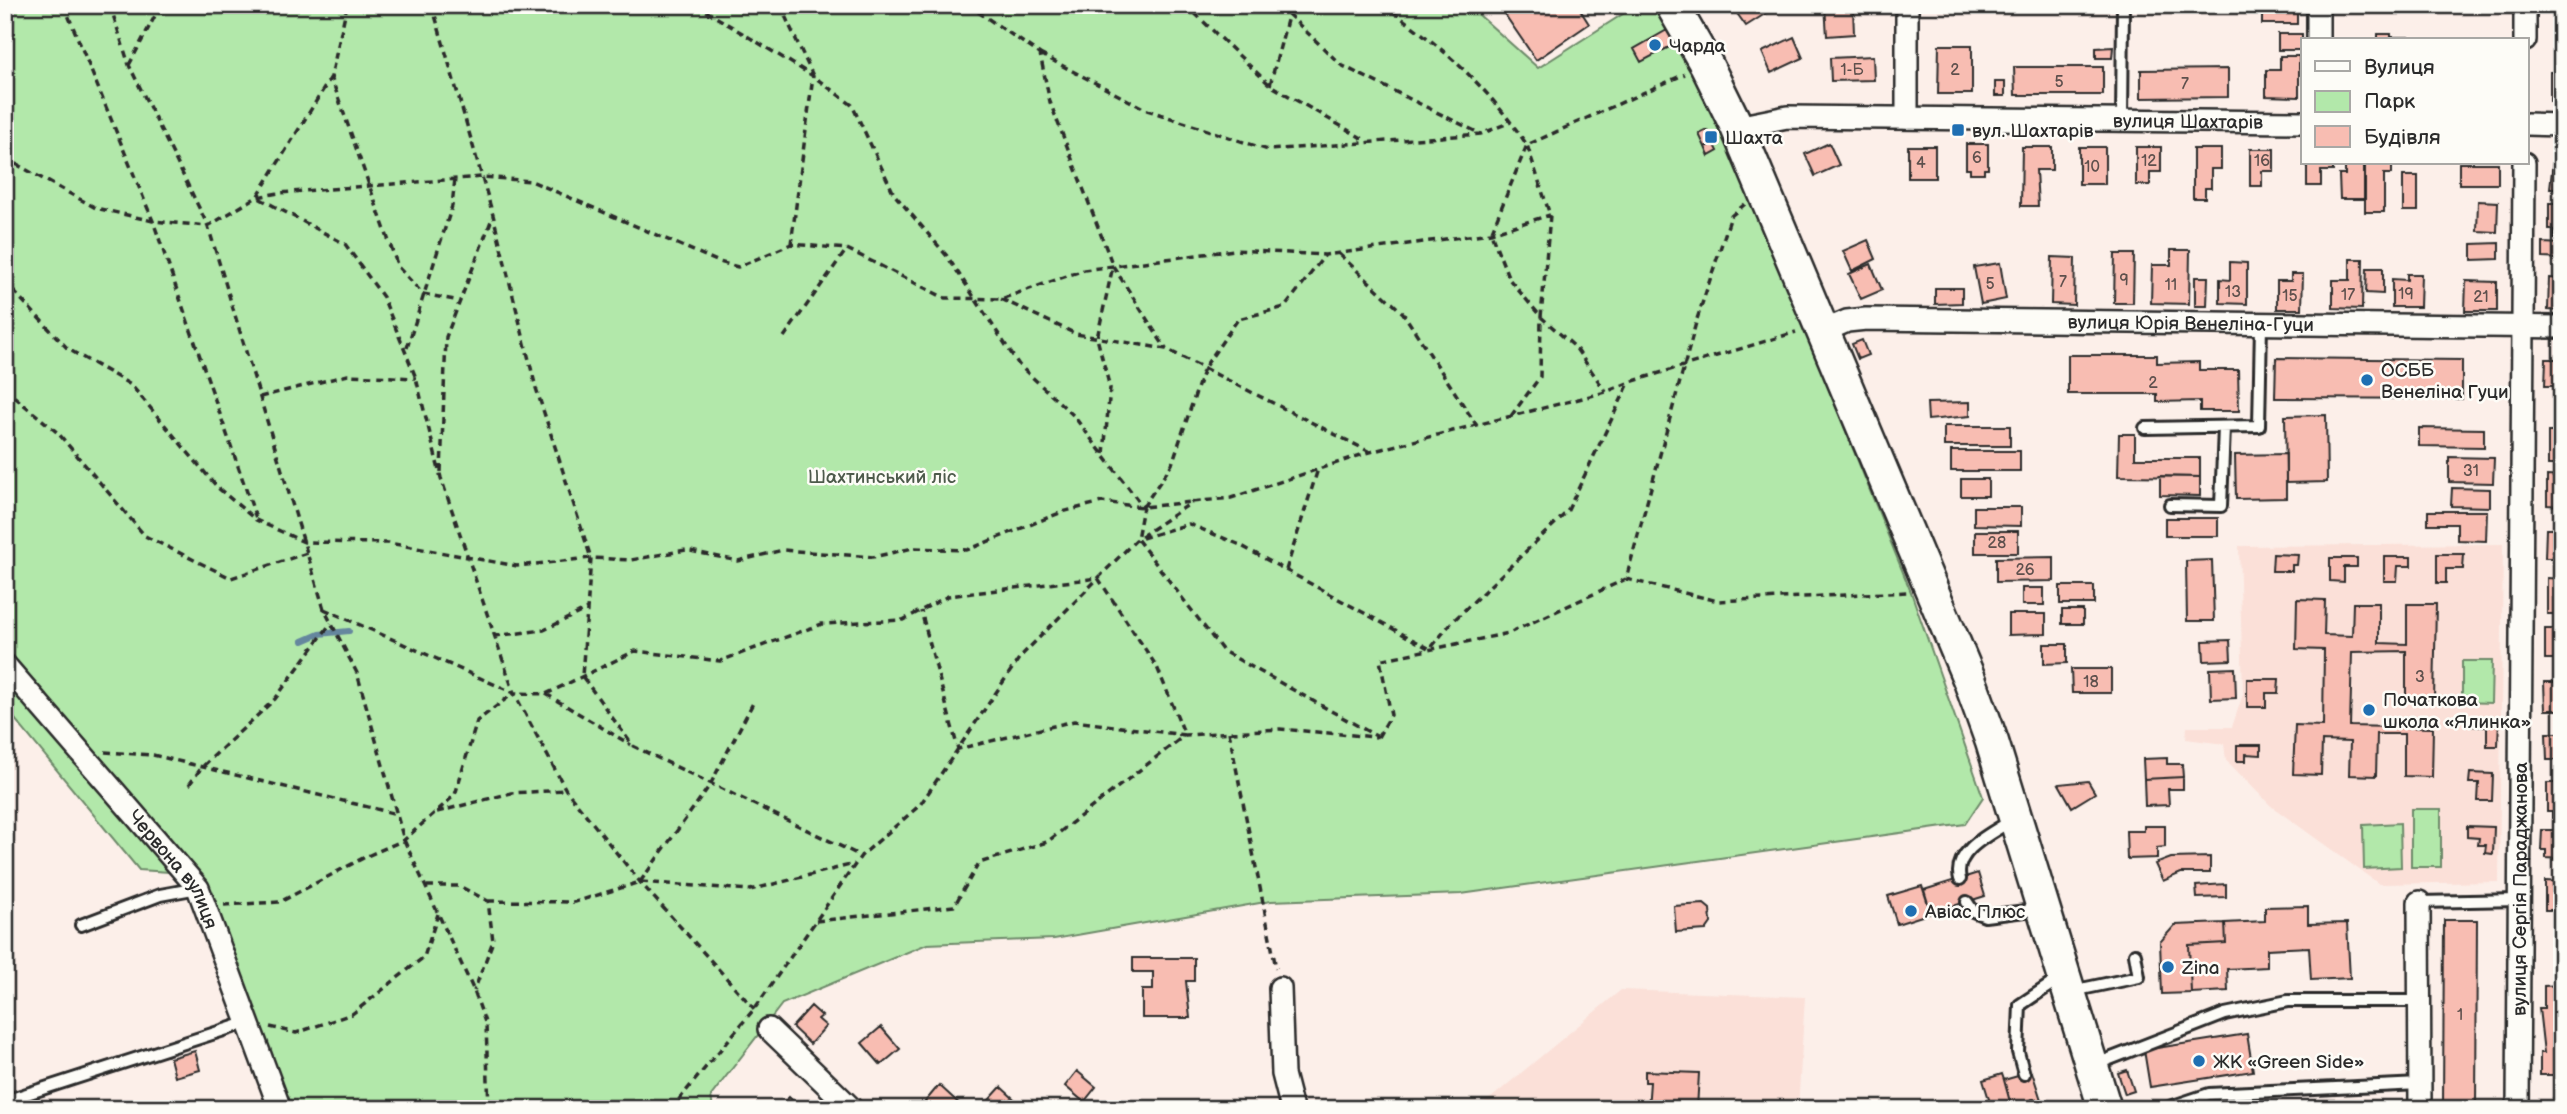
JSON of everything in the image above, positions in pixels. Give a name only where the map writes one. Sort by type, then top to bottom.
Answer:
[{"type":"street","points":[[1672,5],[1706,64],[1737,127],[1813,331],[1933,591],[1985,718],[2105,1109]]},
{"type":"street","points":[[1907,5],[1907,118]]},
{"type":"street","points":[[2318,5],[2318,38]]},
{"type":"street","points":[[2525,5],[2525,38]]},
{"type":"street","name":"вулиця Шахтарів","points":[[1737,127],[1787,117],[2301,122]]},
{"type":"street","points":[[2528,124],[2562,125]]},
{"type":"street","name":"вулиця Сергія Параджанова","points":[[2518,1109],[2524,164]]},
{"type":"street","name":"вулиця Юрія Венеліна-Гуци","points":[[1813,331],[1847,321],[1867,319],[2562,327]]},
{"type":"street","name":"Червона вулиця","points":[[5,665],[203,897],[280,1109]]},
{"type":"street","points":[[2419,902],[2420,1109]]},
{"type":"street","points":[[1280,988],[1283,1074],[1292,1109]]},
{"type":"street","points":[[769,1030],[852,1109]]},
{"type":"lane","points":[[2122,121],[2123,5]]},
{"type":"lane","points":[[2146,428],[2259,426],[2261,324]]},
{"type":"lane","points":[[2170,505],[2221,506],[2224,426]]},
{"type":"lane","points":[[1961,879],[1961,860],[1972,847],[2016,817]]},
{"type":"lane","points":[[81,925],[160,895],[203,897]]},
{"type":"lane","points":[[2419,902],[2519,900]]},
{"type":"lane","points":[[1967,902],[1973,911],[1985,916],[2044,908]]},
{"type":"lane","points":[[2024,1074],[2018,1052],[2020,1005],[2066,983],[2139,978],[2135,954]]},
{"type":"lane","points":[[2092,1065],[2225,1014],[2288,1001],[2420,1000]]},
{"type":"lane","points":[[5,1101],[250,1022]]},
{"type":"lane","points":[[2164,1109],[2209,1094],[2420,1084]]},
{"type":"path","points":[[64,5],[70,28],[153,221],[256,520]]},
{"type":"path","points":[[110,5],[129,65],[208,226],[324,609],[357,673],[404,840],[474,991],[485,1025],[489,1109]]},
{"type":"path","points":[[129,65],[156,13],[176,5]]},
{"type":"path","points":[[257,197],[331,77],[347,5]]},
{"type":"path","points":[[432,5],[493,215],[536,388],[592,558],[582,676],[633,746]]},
{"type":"path","points":[[696,5],[813,76],[852,105],[894,194],[947,256],[1019,365],[1073,415],[1143,507]]},
{"type":"path","points":[[780,5],[813,76],[790,244]]},
{"type":"path","points":[[968,5],[1040,54],[1147,110],[1268,150],[1481,134],[1511,122]]},
{"type":"path","points":[[1186,5],[1270,85],[1366,141]]},
{"type":"path","points":[[1270,85],[1292,5]]},
{"type":"path","points":[[1383,5],[1461,64],[1511,122],[1527,145],[1550,215],[1541,317],[1540,377],[1510,417]]},
{"type":"path","points":[[1288,14],[1341,65],[1481,134]]},
{"type":"path","points":[[1040,54],[1050,102],[1113,266],[1166,349]]},
{"type":"path","points":[[1605,392],[1575,347],[1541,317],[1509,279],[1490,233],[1527,145],[1706,64]]},
{"type":"path","points":[[331,77],[398,267],[423,294],[460,301]]},
{"type":"path","points":[[5,158],[96,208],[153,221],[208,226],[257,197],[455,178],[531,181],[719,262],[738,267],[790,244],[847,249],[945,298],[976,300],[1000,299],[1084,270],[1234,250],[1325,255],[1490,233],[1550,215]]},
{"type":"path","points":[[406,350],[452,206],[455,178]]},
{"type":"path","points":[[1626,579],[1682,369],[1731,216],[1762,190]]},
{"type":"path","points":[[257,197],[345,244],[383,297],[416,378],[440,478],[514,693],[566,790],[640,882],[755,1008],[769,1030]]},
{"type":"path","points":[[440,478],[446,337],[493,215]]},
{"type":"path","points":[[784,337],[847,249]]},
{"type":"path","points":[[1338,253],[1403,313],[1477,426]]},
{"type":"path","points":[[1325,255],[1285,307],[1237,319],[1204,368],[1172,464],[1143,507],[1137,539],[1223,651],[1378,737]]},
{"type":"path","points":[[1104,456],[1110,388],[1097,338],[1113,266]]},
{"type":"path","points":[[5,282],[68,349],[131,385],[218,488],[256,520],[304,542],[389,543],[517,566],[592,558],[631,560],[686,551],[737,561],[783,550],[873,557],[913,548],[967,550],[1062,512],[1102,502],[1143,507],[1231,498],[1370,452],[1605,392],[1629,382],[1813,331]]},
{"type":"path","points":[[1000,299],[1076,334],[1166,349],[1370,452]]},
{"type":"path","points":[[260,397],[348,375],[416,378]]},
{"type":"path","points":[[1430,649],[1451,624],[1567,512],[1629,382]]},
{"type":"path","points":[[5,390],[58,433],[145,536],[231,578],[307,553]]},
{"type":"path","points":[[1286,570],[1318,470]]},
{"type":"path","points":[[671,1109],[755,1008],[861,856],[920,805],[1020,657],[1137,539],[1196,500]]},
{"type":"path","points":[[1137,539],[1189,524],[1238,544],[1430,649]]},
{"type":"path","points":[[324,609],[514,693],[545,694],[635,651],[720,661],[822,624],[902,620],[948,597],[1098,578]]},
{"type":"path","points":[[1098,578],[1157,667],[1185,735]]},
{"type":"path","points":[[1378,737],[1391,716],[1380,660],[1509,633],[1626,579],[1718,601],[1933,591]]},
{"type":"path","points":[[494,636],[544,631],[587,609]]},
{"type":"path","points":[[920,611],[958,749]]},
{"type":"path","points":[[189,785],[202,767],[275,699],[331,623]]},
{"type":"path","points":[[203,897],[280,902],[365,857],[404,840],[455,795],[477,721],[514,693]]},
{"type":"path","points":[[545,694],[633,746],[861,856]]},
{"type":"path","points":[[640,882],[710,785],[753,703]]},
{"type":"path","points":[[958,749],[1074,721],[1185,735],[1280,729],[1378,737]]},
{"type":"path","points":[[1229,732],[1280,988]]},
{"type":"path","points":[[816,921],[954,906],[979,863],[1047,842],[1185,735]]},
{"type":"path","points":[[77,751],[153,755],[397,814]]},
{"type":"path","points":[[435,813],[511,793],[566,790]]},
{"type":"path","points":[[427,886],[458,886],[488,901],[575,902],[640,882],[750,890],[856,864]]},
{"type":"path","points":[[474,991],[493,942],[488,901]]},
{"type":"path","points":[[250,1022],[296,1033],[352,1014],[424,957],[438,912]]},
{"type":"shaded area","name":"Початкова школа «Ялинка»","points":[[2503,544],[2499,882],[2379,884],[2271,806],[2226,760],[2224,744],[2186,739],[2187,727],[2232,727],[2243,694],[2239,546]]},
{"type":"shaded area","points":[[1621,990],[1805,997],[1798,1109],[1472,1109],[1491,1098]]},
{"type":"green space","name":"Шахтинський ліс","points":[[5,5],[1473,5],[1478,14],[1538,68],[1637,5],[1657,5],[1719,118],[1911,592],[1983,797],[1965,824],[1461,894],[1271,901],[1054,939],[927,944],[782,1004],[711,1096],[713,1109],[288,1109],[201,874],[139,870],[5,707]]},
{"type":"green space","points":[[2462,661],[2492,661],[2491,703],[2462,702]]},
{"type":"green space","points":[[2411,809],[2441,809],[2441,867],[2411,867]]},
{"type":"green space","points":[[2400,823],[2401,867],[2364,869],[2363,825]]},
{"type":"building","points":[[1577,5],[1589,24],[1536,60],[1499,6]]},
{"type":"building","points":[[1731,5],[1779,5],[1746,26]]},
{"type":"building","points":[[1825,5],[1863,5],[1853,8],[1854,34],[1827,36]]},
{"type":"building","points":[[1948,5],[1984,5],[1984,9],[1948,9]]},
{"type":"building","points":[[2262,5],[2297,5],[2297,24],[2262,24]]},
{"type":"building","points":[[1667,30],[1675,44],[1641,62],[1634,49]]},
{"type":"building","points":[[2278,34],[2302,34],[2301,50],[2278,50]]},
{"type":"building","points":[[2378,34],[2408,37],[2408,38],[2378,38]]},
{"type":"building","points":[[1794,37],[1803,58],[1771,73],[1762,52]]},
{"type":"building","points":[[1939,45],[1972,45],[1972,94],[1938,94]]},
{"type":"building","points":[[2113,47],[2112,58],[2096,58],[2096,48]]},
{"type":"building","points":[[1873,56],[1874,80],[1831,81],[1830,58]]},
{"type":"building","points":[[2280,56],[2299,56],[2299,97],[2266,96],[2266,70],[2280,70]]},
{"type":"building","points":[[2014,67],[2103,67],[2103,95],[2015,95]]},
{"type":"building","points":[[2228,69],[2228,97],[2141,98],[2141,70]]},
{"type":"building","points":[[2550,72],[2562,72],[2562,101],[2550,101]]},
{"type":"building","points":[[1995,82],[2005,82],[2005,96],[1995,96]]},
{"type":"building","points":[[1707,130],[1714,143],[1705,147],[1699,134]]},
{"type":"building","points":[[1714,143],[1718,151],[1709,156],[1705,147]]},
{"type":"building","points":[[1829,143],[1839,165],[1815,176],[1805,154]]},
{"type":"building","points":[[1966,144],[1988,144],[1988,169],[1984,169],[1984,173],[1970,173],[1970,169],[1966,169]]},
{"type":"building","points":[[1908,146],[1935,146],[1935,178],[1908,178]]},
{"type":"building","points":[[2022,147],[2052,147],[2052,170],[2036,170],[2038,206],[2021,206]]},
{"type":"building","points":[[2079,147],[2105,147],[2105,184],[2079,184]]},
{"type":"building","points":[[2136,147],[2161,147],[2161,172],[2150,172],[2150,185],[2136,185]]},
{"type":"building","points":[[2193,149],[2221,149],[2221,169],[2211,169],[2211,188],[2205,188],[2205,198],[2193,198]]},
{"type":"building","points":[[2250,149],[2274,149],[2274,171],[2262,171],[2262,186],[2250,186]]},
{"type":"building","points":[[2554,153],[2562,153],[2562,188],[2550,188]]},
{"type":"building","points":[[2307,164],[2333,164],[2333,171],[2321,171],[2321,186],[2307,186]]},
{"type":"building","points":[[2345,164],[2364,164],[2364,199],[2340,199],[2339,175],[2345,175]]},
{"type":"building","points":[[2365,164],[2392,164],[2392,174],[2384,174],[2384,212],[2365,212]]},
{"type":"building","points":[[2459,164],[2498,164],[2498,184],[2459,184]]},
{"type":"building","points":[[2403,176],[2418,176],[2418,211],[2403,211]]},
{"type":"building","points":[[2478,201],[2498,202],[2497,232],[2477,231]]},
{"type":"building","points":[[2549,203],[2562,203],[2562,239],[2554,239],[2554,230],[2549,230]]},
{"type":"building","points":[[1868,240],[1876,259],[1852,271],[1843,251]]},
{"type":"building","points":[[2499,243],[2499,259],[2472,260],[2472,244]]},
{"type":"building","points":[[2543,243],[2562,244],[2562,259],[2543,258]]},
{"type":"building","points":[[2171,250],[2190,250],[2189,304],[2151,303],[2152,265],[2171,265]]},
{"type":"building","points":[[2115,254],[2134,254],[2133,303],[2114,303]]},
{"type":"building","points":[[2052,257],[2075,258],[2074,305],[2051,304]]},
{"type":"building","points":[[2350,259],[2363,259],[2362,309],[2333,308],[2333,280],[2350,280]]},
{"type":"building","points":[[2230,262],[2247,263],[2247,304],[2220,303],[2220,279],[2230,280]]},
{"type":"building","points":[[2000,263],[2006,299],[1981,304],[1974,267]]},
{"type":"building","points":[[1871,264],[1882,290],[1861,299],[1849,274]]},
{"type":"building","points":[[2367,268],[2383,268],[2383,294],[2366,293]]},
{"type":"building","points":[[2291,274],[2303,274],[2302,309],[2277,309],[2277,281],[2291,281]]},
{"type":"building","points":[[2407,274],[2421,274],[2420,307],[2392,307],[2392,279],[2407,280]]},
{"type":"building","points":[[2195,277],[2208,277],[2207,306],[2195,306]]},
{"type":"building","points":[[2549,278],[2562,279],[2562,311],[2548,310]]},
{"type":"building","points":[[2466,281],[2497,282],[2497,311],[2465,311]]},
{"type":"building","points":[[1935,288],[1962,288],[1962,303],[1935,304]]},
{"type":"building","points":[[1862,340],[1868,355],[1858,359],[1852,344]]},
{"type":"building","points":[[2068,355],[2157,355],[2157,363],[2199,362],[2199,370],[2238,370],[2239,411],[2200,411],[2200,401],[2157,402],[2157,394],[2068,394]]},
{"type":"building","points":[[2276,358],[2462,360],[2462,399],[2275,398]]},
{"type":"building","points":[[2546,359],[2562,359],[2562,397],[2557,397],[2557,386],[2545,386]]},
{"type":"building","points":[[1970,402],[1970,416],[1928,420],[1927,403]]},
{"type":"building","points":[[2326,415],[2327,482],[2286,483],[2285,416]]},
{"type":"building","points":[[1944,426],[2010,426],[2010,446],[1944,446]]},
{"type":"building","points":[[2419,428],[2484,429],[2484,447],[2419,446]]},
{"type":"building","points":[[2548,432],[2562,432],[2562,465],[2548,465]]},
{"type":"building","points":[[2119,434],[2135,434],[2135,458],[2200,458],[2200,477],[2118,476]]},
{"type":"building","points":[[1951,451],[2020,451],[2020,471],[1951,471]]},
{"type":"building","points":[[2286,454],[2286,498],[2236,499],[2235,455]]},
{"type":"building","points":[[2449,457],[2494,458],[2493,483],[2449,482]]},
{"type":"building","points":[[2160,476],[2200,477],[2200,496],[2160,495]]},
{"type":"building","points":[[2547,476],[2562,477],[2562,506],[2547,505]]},
{"type":"building","points":[[1961,479],[1988,479],[1988,496],[1961,496]]},
{"type":"building","points":[[2452,488],[2490,489],[2490,507],[2451,506]]},
{"type":"building","points":[[1974,507],[2021,507],[2021,526],[1974,525]]},
{"type":"building","points":[[2428,511],[2487,511],[2486,541],[2457,540],[2457,524],[2428,524]]},
{"type":"building","points":[[2165,518],[2218,518],[2218,536],[2165,536]]},
{"type":"building","points":[[2546,529],[2562,529],[2562,558],[2545,558]]},
{"type":"building","points":[[1975,531],[2018,531],[2018,553],[1975,553]]},
{"type":"building","points":[[2273,554],[2298,555],[2297,565],[2292,565],[2292,571],[2272,571]]},
{"type":"building","points":[[2437,554],[2464,554],[2463,569],[2446,569],[2446,583],[2437,583]]},
{"type":"building","points":[[2054,557],[2054,581],[1996,582],[1996,558]]},
{"type":"building","points":[[2384,557],[2411,557],[2411,566],[2398,566],[2397,581],[2384,581]]},
{"type":"building","points":[[2330,558],[2357,558],[2357,567],[2344,567],[2344,582],[2330,581]]},
{"type":"building","points":[[2212,560],[2214,621],[2187,621],[2186,561]]},
{"type":"building","points":[[2547,578],[2562,579],[2562,614],[2547,614]]},
{"type":"building","points":[[2060,586],[2094,586],[2094,604],[2060,604]]},
{"type":"building","points":[[2022,588],[2044,588],[2044,605],[2022,605]]},
{"type":"building","points":[[2297,599],[2325,600],[2324,635],[2352,636],[2353,603],[2379,603],[2379,643],[2407,644],[2407,604],[2436,604],[2434,700],[2406,699],[2406,651],[2352,652],[2350,726],[2433,728],[2432,777],[2404,776],[2404,734],[2377,734],[2376,776],[2349,775],[2350,742],[2322,741],[2321,775],[2293,774],[2295,725],[2323,726],[2324,650],[2296,649]]},
{"type":"building","points":[[2062,610],[2083,610],[2083,624],[2062,624]]},
{"type":"building","points":[[2008,614],[2046,614],[2046,634],[2008,635]]},
{"type":"building","points":[[2545,629],[2562,629],[2562,659],[2545,659]]},
{"type":"building","points":[[2230,640],[2231,660],[2204,661],[2203,641]]},
{"type":"building","points":[[2044,644],[2067,644],[2067,663],[2044,664]]},
{"type":"building","points":[[2235,668],[2236,698],[2211,699],[2210,669]]},
{"type":"building","points":[[2071,669],[2111,669],[2111,693],[2072,693]]},
{"type":"building","points":[[2247,679],[2279,679],[2278,693],[2266,693],[2266,707],[2247,707]]},
{"type":"building","points":[[2544,682],[2562,682],[2562,710],[2545,710]]},
{"type":"building","points":[[2470,717],[2499,718],[2498,746],[2487,746],[2487,727],[2470,726]]},
{"type":"building","points":[[2546,733],[2562,733],[2562,760],[2547,760]]},
{"type":"building","points":[[2237,745],[2261,745],[2261,755],[2246,754],[2246,761],[2237,761]]},
{"type":"building","points":[[2167,758],[2167,764],[2182,764],[2183,777],[2144,779],[2143,759]]},
{"type":"building","points":[[2470,773],[2493,774],[2492,801],[2478,801],[2479,783],[2469,783]]},
{"type":"building","points":[[2183,777],[2183,789],[2168,789],[2169,805],[2145,806],[2144,779]]},
{"type":"building","points":[[2088,781],[2095,793],[2072,807],[2059,784]]},
{"type":"building","points":[[2547,783],[2562,783],[2562,818],[2552,818],[2552,811],[2547,811]]},
{"type":"building","points":[[2144,826],[2165,826],[2165,847],[2157,848],[2157,858],[2127,859],[2126,831],[2144,831]]},
{"type":"building","points":[[2467,826],[2494,827],[2493,854],[2485,853],[2486,845],[2478,845],[2479,838],[2467,837]]},
{"type":"building","points":[[2542,830],[2562,830],[2562,859],[2546,858],[2546,850],[2541,850]]},
{"type":"building","points":[[2210,857],[2210,873],[2181,873],[2163,881],[2155,864],[2171,858]]},
{"type":"building","points":[[1978,873],[1985,896],[1931,913],[1924,890]]},
{"type":"building","points":[[2545,881],[2562,882],[2562,910],[2545,910]]},
{"type":"building","points":[[2226,884],[2226,897],[2197,898],[2196,886]]},
{"type":"building","points":[[1922,886],[1931,913],[1897,924],[1888,896]]},
{"type":"building","points":[[1704,904],[1710,909],[1711,923],[1706,930],[1676,932],[1674,906]]},
{"type":"building","points":[[2308,906],[2308,924],[2347,923],[2350,978],[2311,980],[2309,947],[2267,949],[2267,967],[2227,969],[2228,991],[2191,993],[2189,945],[2226,943],[2225,923],[2265,921],[2265,907]]},
{"type":"building","points":[[2444,920],[2477,920],[2476,1109],[2443,1109]]},
{"type":"building","points":[[2225,923],[2226,943],[2189,945],[2191,993],[2162,994],[2160,942],[2175,925]]},
{"type":"building","points":[[1133,958],[1194,958],[1194,981],[1186,981],[1190,1018],[1142,1018],[1142,990],[1153,990],[1153,972],[1133,972]]},
{"type":"building","points":[[2562,985],[2562,1075],[2540,1075],[2540,1053],[2544,1053],[2539,1008],[2544,1008],[2544,986]]},
{"type":"building","points":[[811,1006],[822,1016],[818,1019],[826,1026],[810,1044],[792,1027]]},
{"type":"building","points":[[881,1027],[900,1049],[881,1065],[862,1043]]},
{"type":"building","name":"ЖК «Green Side»","points":[[2247,1034],[2253,1071],[2150,1087],[2144,1050]]},
{"type":"building","points":[[195,1051],[200,1070],[175,1077],[170,1058]]},
{"type":"building","points":[[2127,1070],[2134,1091],[2125,1094],[2118,1073]]},
{"type":"building","points":[[1077,1071],[1096,1087],[1084,1102],[1065,1086]]},
{"type":"building","points":[[1645,1071],[1699,1073],[1697,1109],[1648,1109],[1650,1082],[1645,1082]]},
{"type":"building","points":[[2032,1072],[2042,1103],[2012,1109],[2004,1080]]},
{"type":"building","points":[[2002,1074],[2012,1109],[1992,1109],[1983,1080]]},
{"type":"building","points":[[939,1085],[965,1109],[919,1109]]},
{"type":"building","points":[[1001,1087],[1025,1109],[981,1109]]},
{"type":"building","points":[[789,1097],[801,1109],[778,1109]]},
{"type":"building","points":[[2374,1104],[2374,1109],[2250,1109]]},
{"type":"waterway","points":[[303,641],[319,634],[349,631]]},
{"type":"place","name":"Чарда","points":[[1655,45]]},
{"type":"place","name":"вул. Шахтарів","points":[[1958,130]]},
{"type":"place","name":"Шахта","points":[[1711,137]]},
{"type":"place","name":"ОСББ Венеліна Гуци","points":[[2367,380]]},
{"type":"place","name":"Початкова школа «Ялинка»","points":[[2369,710]]},
{"type":"place","name":"Авіас Плюс","points":[[1911,911]]},
{"type":"place","name":"Zina","points":[[2168,967]]},
{"type":"place","name":"ЖК «Green Side»","points":[[2199,1061]]}]
